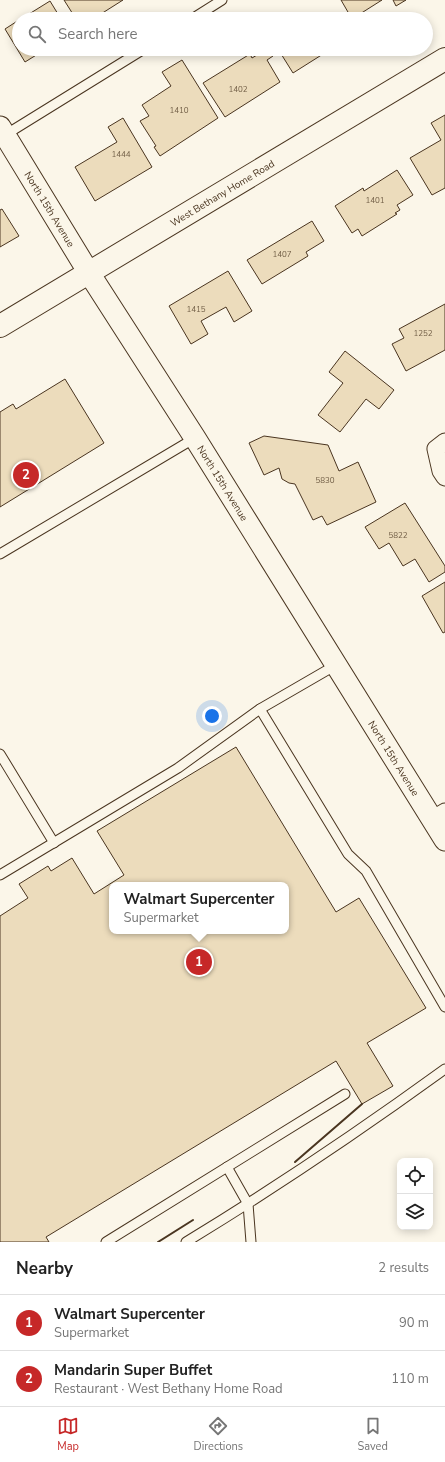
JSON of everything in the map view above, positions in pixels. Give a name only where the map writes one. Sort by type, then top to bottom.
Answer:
[{"type":"main road","name":"West Bethany Home Road","points":[[0,326],[445,59]]},
{"type":"street","name":"North 15th Avenue","points":[[2,134],[195,438],[336,665],[439,816],[445,840]]},
{"type":"street","points":[[441,446],[441,470],[445,477]]},
{"type":"lane","points":[[203,12],[222,0]]},
{"type":"lane","points":[[2,134],[132,56]]},
{"type":"lane","points":[[0,554],[195,438]]},
{"type":"lane","points":[[0,875],[178,768],[260,709],[336,665]]},
{"type":"lane","points":[[260,709],[348,854],[366,871],[445,1007]]},
{"type":"lane","points":[[0,754],[54,842]]},
{"type":"lane","points":[[186,1242],[248,1204],[373,1121],[445,1069]]},
{"type":"lane","points":[[106,1242],[345,1094]]},
{"type":"lane","points":[[227,1168],[248,1204],[251,1242]]},
{"type":"building","points":[[64,0],[123,0],[104,12],[72,12]]},
{"type":"building","points":[[341,0],[382,0],[363,12],[348,12]]},
{"type":"building","points":[[393,0],[406,0],[396,6]]},
{"type":"building","points":[[50,1],[57,12],[32,12]]},
{"type":"building","points":[[12,24],[12,41],[5,29]]},
{"type":"building","points":[[21,56],[35,56],[25,62]]},
{"type":"building","points":[[247,56],[251,56],[252,58],[255,56],[273,56],[267,60],[280,82],[225,117],[203,83]]},
{"type":"building","points":[[282,56],[320,56],[293,73]]},
{"type":"building","points":[[182,60],[218,118],[160,156],[154,147],[156,146],[140,121],[149,116],[142,105],[171,86],[162,72]]},
{"type":"building","points":[[445,115],[445,188],[432,195],[410,158],[441,140],[431,123]]},
{"type":"building","points":[[123,118],[152,167],[95,201],[75,167],[117,142],[108,127]]},
{"type":"building","points":[[397,170],[413,195],[397,205],[400,210],[395,213],[397,214],[362,236],[358,229],[352,233],[335,206],[363,188],[364,191]]},
{"type":"building","points":[[2,209],[19,236],[0,247],[0,210]]},
{"type":"building","points":[[312,221],[324,241],[306,252],[308,256],[262,284],[247,260]]},
{"type":"building","points":[[228,271],[252,311],[234,322],[226,307],[201,321],[208,334],[191,344],[169,306]]},
{"type":"building","points":[[445,304],[445,350],[406,371],[392,344],[404,338],[399,329]]},
{"type":"building","points":[[345,351],[394,390],[379,409],[366,399],[340,432],[318,415],[343,383],[329,372]]},
{"type":"building","points":[[65,379],[104,443],[0,507],[0,412],[13,404],[16,409]]},
{"type":"building","points":[[264,436],[328,445],[339,471],[358,462],[376,502],[327,525],[322,516],[313,520],[295,484],[289,483],[282,479],[279,468],[264,475],[249,443]]},
{"type":"building","points":[[405,503],[445,566],[445,572],[429,582],[415,559],[403,566],[389,543],[379,549],[365,527]]},
{"type":"building","points":[[445,582],[445,632],[443,633],[422,596]]},
{"type":"building","points":[[236,747],[336,912],[359,898],[426,1008],[367,1043],[393,1086],[362,1104],[336,1061],[46,1237],[49,1242],[0,1242],[0,916],[28,898],[19,884],[48,866],[51,871],[72,858],[94,894],[109,884],[109,934],[289,934],[289,882],[113,882],[124,875],[97,831]]},
{"type":"wall","points":[[295,1162],[362,1104]]},
{"type":"wall","points":[[158,1242],[193,1220]]},
{"type":"place","name":"Mandarin Super Buffet","points":[[26,475]]},
{"type":"place","name":"Walmart Supercenter","points":[[199,962]]}]
